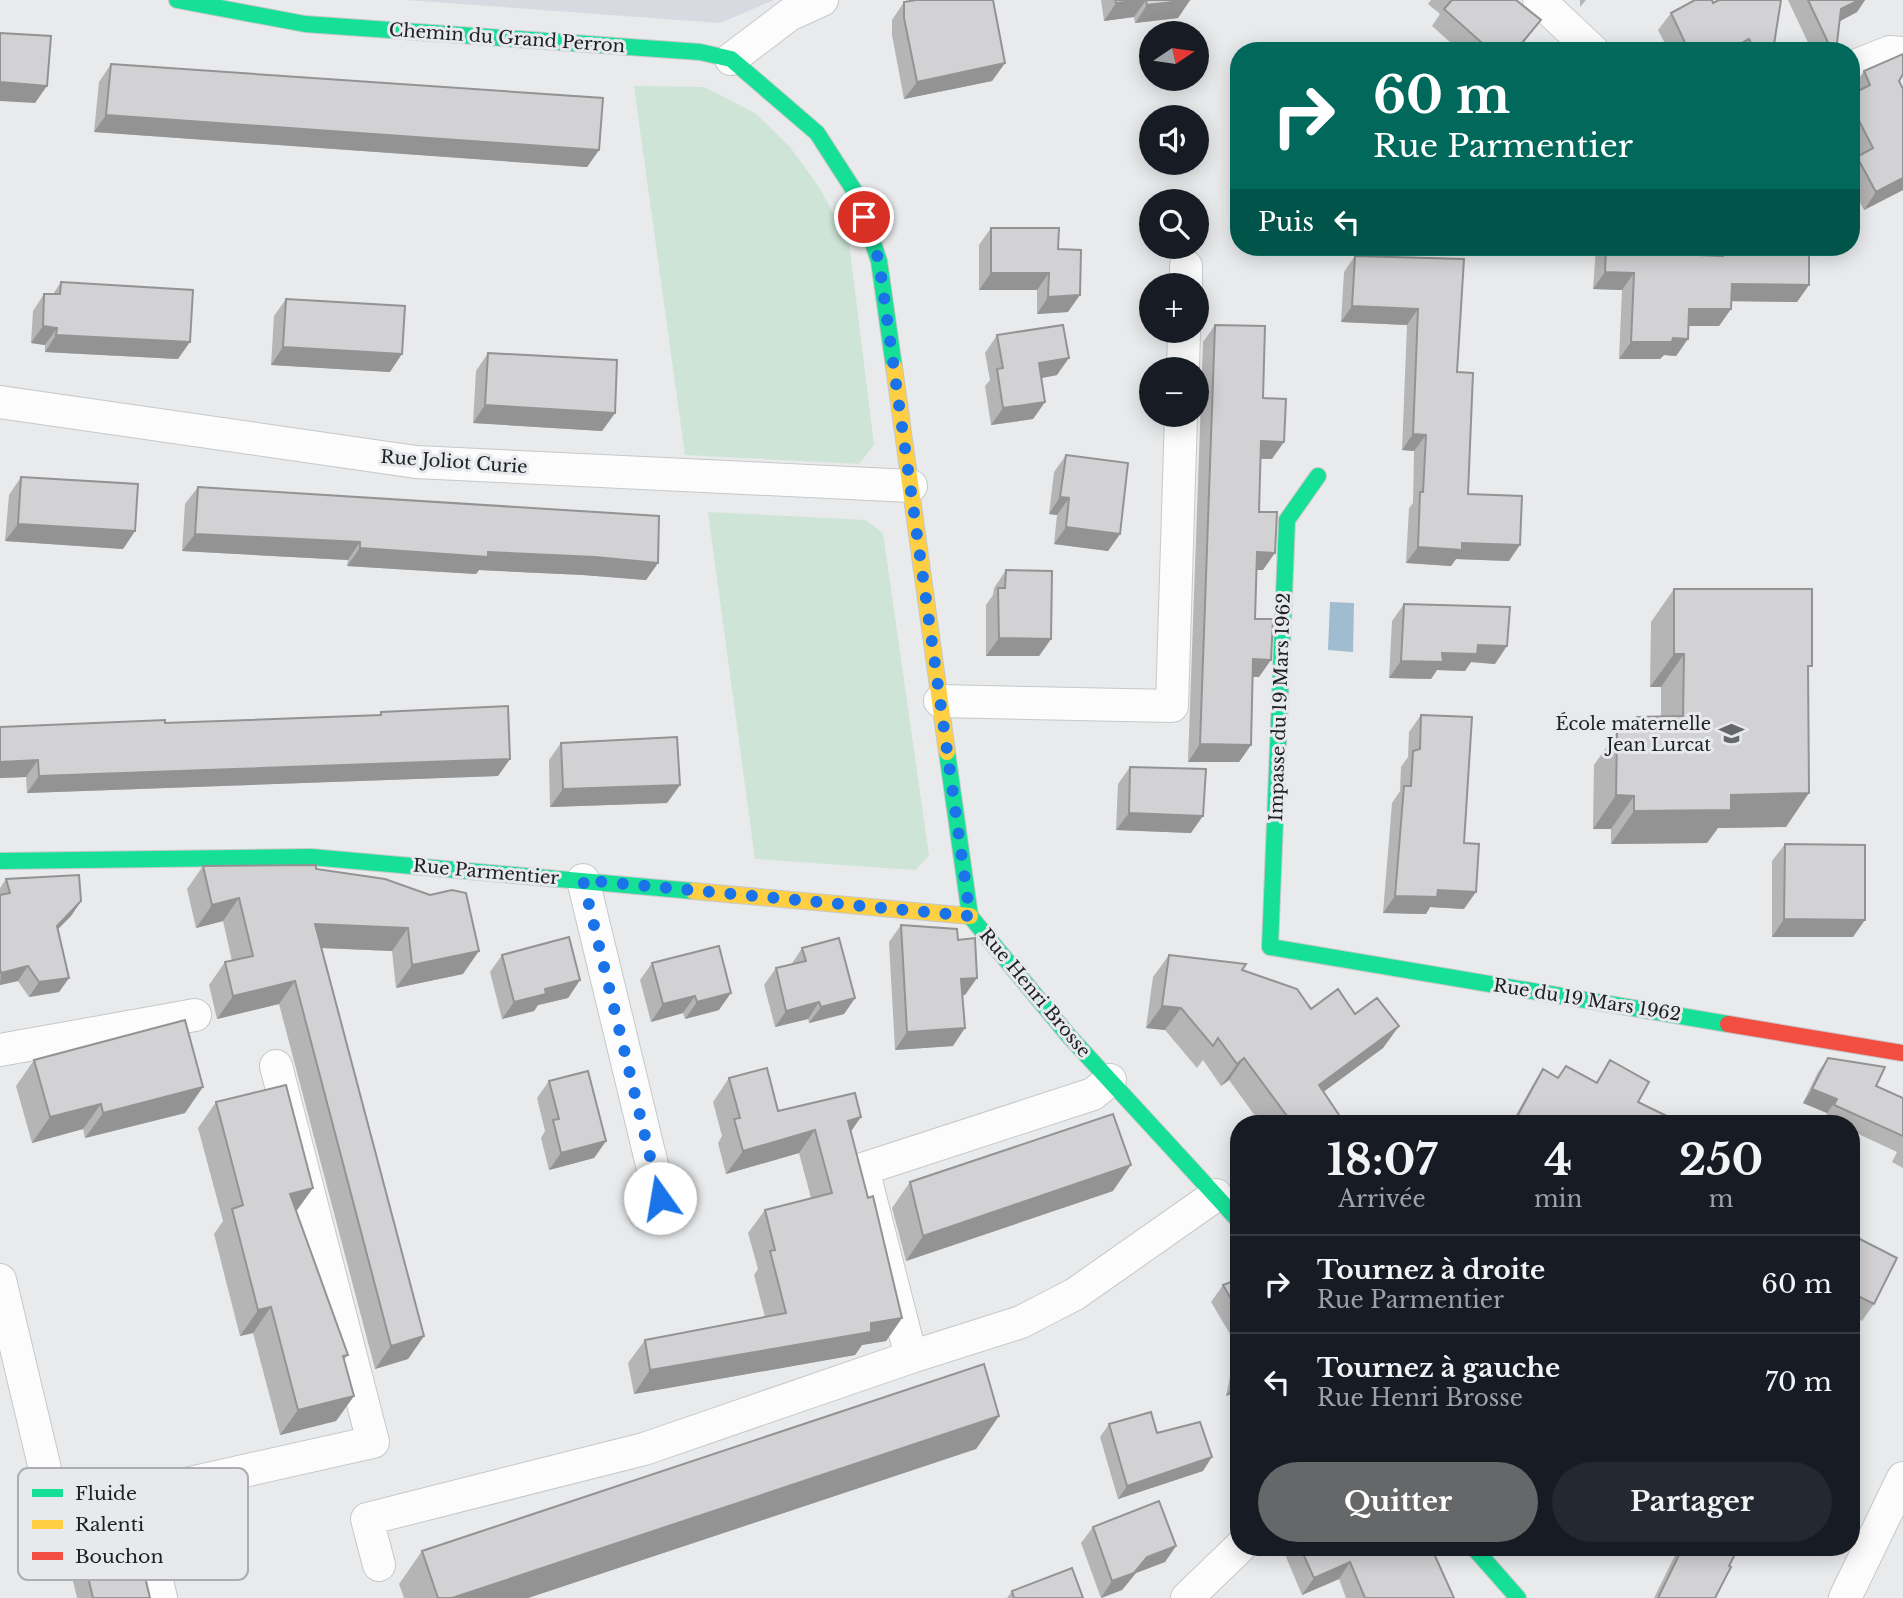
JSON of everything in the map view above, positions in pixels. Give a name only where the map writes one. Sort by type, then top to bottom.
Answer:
[{"type":"street","name":"Chemin du Grand Perron","points":[[177,0],[305,24],[700,52],[731,59]]},
{"type":"street","points":[[731,59],[789,15],[822,0]]},
{"type":"street","points":[[1539,0],[1583,42]]},
{"type":"street","points":[[1860,64],[1890,52],[1903,53]]},
{"type":"street","name":"Rue Henri Brosse","points":[[731,59],[817,133],[857,195],[879,261],[970,916],[1068,1035],[1230,1210]]},
{"type":"street","name":"Rue Joliot Curie","points":[[0,402],[416,462],[911,486]]},
{"type":"street","points":[[940,701],[1171,706],[1181,427]]},
{"type":"street","name":"Impasse du 19 Mars 1962","points":[[1270,947],[1287,520],[1318,476]]},
{"type":"street","name":"Rue Parmentier","points":[[0,861],[311,857],[970,916]]},
{"type":"street","points":[[583,880],[660,1198],[645,1214]]},
{"type":"street","name":"Rue du 19 Mars 1962","points":[[1270,947],[1903,1053]]},
{"type":"street","points":[[0,1050],[195,1015]]},
{"type":"street","points":[[248,1471],[373,1442],[276,1066]]},
{"type":"street","points":[[911,1357],[863,1169],[1093,1094],[1110,1080]]},
{"type":"street","points":[[379,1565],[367,1518],[645,1450],[911,1357],[1021,1322],[1075,1294],[1216,1195]]},
{"type":"street","points":[[0,1280],[45,1468]]},
{"type":"street","points":[[1845,1598],[1903,1478]]},
{"type":"street","points":[[1187,1598],[1231,1556]]},
{"type":"street","points":[[1481,1556],[1518,1598]]},
{"type":"street","points":[[157,1580],[161,1598]]},
{"type":"shaded area","points":[[406,0],[774,0],[720,23]]},
{"type":"green space","points":[[634,86],[704,87],[755,113],[790,147],[819,187],[849,242],[874,445],[859,464],[685,455]]},
{"type":"green space","points":[[708,512],[865,520],[883,533],[929,856],[915,870],[755,859]]},
{"type":"water","points":[[1330,602],[1354,603],[1353,652],[1328,650]]},
{"type":"building","points":[[993,0],[1005,63],[917,82],[904,18],[904,2]]},
{"type":"building","points":[[1115,0],[1143,0],[1116,3]]},
{"type":"building","points":[[1146,0],[1190,0],[1147,5]]},
{"type":"building","points":[[1452,0],[1516,0],[1541,20],[1523,42],[1481,42],[1444,9]]},
{"type":"building","points":[[1695,0],[1712,0],[1713,3],[1719,0],[1781,0],[1774,42],[1750,42],[1749,39],[1744,42],[1685,42],[1671,13]]},
{"type":"building","points":[[1808,0],[1859,0],[1841,9],[1837,42],[1828,42]]},
{"type":"building","points":[[0,33],[51,36],[47,86],[0,82]]},
{"type":"building","points":[[1903,54],[1903,74],[1899,81],[1903,89],[1903,178],[1876,192],[1860,163],[1860,155],[1873,148],[1860,123],[1860,90],[1870,85],[1864,71]]},
{"type":"building","points":[[111,64],[603,98],[599,150],[106,115]]},
{"type":"building","points":[[991,228],[1059,228],[1058,249],[1081,250],[1080,295],[1048,297],[1049,273],[991,273]]},
{"type":"building","points":[[1355,256],[1464,259],[1457,372],[1473,373],[1468,494],[1522,496],[1520,545],[1462,543],[1462,550],[1418,547],[1426,435],[1413,434],[1418,309],[1352,306]]},
{"type":"building","points":[[1606,256],[1809,256],[1809,285],[1732,284],[1731,309],[1689,309],[1688,339],[1673,338],[1672,342],[1631,342],[1634,273],[1605,272]]},
{"type":"building","points":[[61,282],[193,290],[190,342],[56,335],[57,328],[43,326],[44,294],[60,294]]},
{"type":"building","points":[[286,299],[405,306],[402,354],[283,347]]},
{"type":"building","points":[[1063,325],[1069,358],[1039,363],[1045,402],[1003,408],[997,369],[1003,368],[997,335]]},
{"type":"building","points":[[1215,325],[1265,326],[1263,398],[1286,399],[1284,442],[1261,441],[1259,512],[1277,512],[1275,553],[1257,552],[1255,619],[1273,619],[1271,660],[1253,659],[1251,745],[1200,744]]},
{"type":"building","points":[[488,353],[617,360],[615,413],[485,405]]},
{"type":"building","points":[[1066,455],[1128,463],[1120,534],[1066,527],[1069,498],[1060,497]]},
{"type":"building","points":[[21,477],[138,484],[135,531],[18,524]]},
{"type":"building","points":[[198,487],[659,516],[658,563],[488,552],[488,557],[360,548],[360,542],[195,534]]},
{"type":"building","points":[[1006,570],[1052,571],[1051,639],[999,638],[998,588],[1005,588]]},
{"type":"building","points":[[1674,589],[1812,589],[1812,666],[1808,666],[1809,793],[1731,795],[1731,810],[1634,811],[1634,796],[1616,795],[1617,732],[1637,731],[1637,717],[1683,716],[1684,654],[1674,654]]},
{"type":"building","points":[[1404,604],[1510,607],[1507,646],[1478,645],[1477,654],[1442,653],[1443,662],[1401,661]]},
{"type":"building","points":[[508,706],[510,759],[39,776],[38,760],[0,762],[0,727],[381,715],[381,712]]},
{"type":"building","points":[[1421,715],[1472,717],[1464,843],[1479,844],[1476,892],[1438,890],[1437,897],[1395,896],[1404,786],[1411,786],[1413,751],[1420,749]]},
{"type":"building","points":[[677,737],[680,785],[563,789],[561,743]]},
{"type":"building","points":[[1130,767],[1206,769],[1203,816],[1129,813]]},
{"type":"building","points":[[1785,844],[1865,845],[1865,920],[1784,919]]},
{"type":"building","points":[[316,865],[316,869],[385,879],[430,895],[452,890],[466,893],[479,951],[412,965],[408,928],[315,924],[424,1336],[391,1346],[295,981],[233,996],[225,962],[253,956],[239,898],[212,905],[203,866]]},
{"type":"building","points":[[79,875],[81,901],[57,926],[69,978],[39,982],[28,966],[1,973],[0,895],[10,893],[6,879]]},
{"type":"building","points":[[901,925],[957,929],[958,940],[975,938],[977,978],[961,979],[965,1028],[907,1032]]},
{"type":"building","points":[[569,937],[580,980],[545,989],[546,994],[514,1002],[502,955]]},
{"type":"building","points":[[839,938],[855,998],[821,1007],[819,1002],[786,1011],[776,968],[806,961],[802,948]]},
{"type":"building","points":[[719,946],[731,993],[697,1002],[695,996],[663,1004],[652,963]]},
{"type":"building","points":[[1169,955],[1246,964],[1242,970],[1297,989],[1311,1009],[1338,989],[1355,1014],[1377,998],[1399,1026],[1319,1085],[1339,1115],[1286,1115],[1244,1058],[1237,1064],[1218,1038],[1213,1046],[1181,1008],[1162,1006]]},
{"type":"building","points":[[185,1020],[203,1087],[103,1113],[101,1104],[50,1117],[34,1060]]},
{"type":"building","points":[[1828,1058],[1885,1067],[1876,1086],[1903,1098],[1903,1136],[1834,1105],[1837,1099],[1812,1089]]},
{"type":"building","points":[[1610,1060],[1649,1082],[1638,1102],[1665,1115],[1518,1115],[1543,1069],[1558,1078],[1566,1066],[1597,1083]]},
{"type":"building","points":[[767,1068],[778,1111],[855,1093],[861,1117],[848,1121],[868,1198],[873,1196],[902,1318],[871,1323],[871,1332],[650,1370],[645,1340],[786,1313],[770,1251],[775,1250],[765,1210],[832,1193],[815,1130],[743,1151],[734,1119],[740,1118],[729,1078]]},
{"type":"building","points":[[588,1071],[606,1141],[561,1153],[553,1120],[559,1119],[549,1081]]},
{"type":"building","points":[[286,1085],[313,1188],[290,1194],[348,1355],[343,1356],[354,1396],[298,1410],[271,1307],[258,1310],[232,1209],[243,1205],[216,1102]]},
{"type":"building","points":[[1113,1114],[1131,1165],[923,1236],[910,1182]]},
{"type":"building","points":[[1860,1239],[1897,1258],[1874,1304],[1860,1297]]},
{"type":"building","points":[[1230,1282],[1230,1297],[1223,1285]]},
{"type":"building","points":[[984,1364],[999,1416],[452,1598],[438,1598],[422,1551]]},
{"type":"building","points":[[1151,1412],[1157,1433],[1200,1422],[1212,1457],[1127,1486],[1109,1424]]},
{"type":"building","points":[[1159,1501],[1176,1546],[1147,1557],[1134,1573],[1112,1581],[1093,1527]]},
{"type":"building","points":[[1304,1556],[1435,1556],[1454,1598],[1365,1598],[1350,1562],[1314,1578]]},
{"type":"building","points":[[1679,1556],[1734,1556],[1715,1598],[1658,1598]]},
{"type":"building","points":[[1072,1568],[1083,1598],[1014,1598],[1012,1591]]},
{"type":"building","points":[[89,1580],[146,1580],[150,1598],[93,1598]]},
{"type":"traffic: fast","points":[[177,0],[305,24],[700,52],[731,59],[817,133],[857,195],[879,261],[894,367]]},
{"type":"traffic: fast","points":[[1318,476],[1287,520],[1270,947],[1728,1024]]},
{"type":"traffic: fast","points":[[947,752],[970,916],[1068,1035],[1230,1211]]},
{"type":"traffic: fast","points":[[0,861],[311,857],[693,891]]},
{"type":"traffic: fast","points":[[1481,1556],[1518,1598]]},
{"type":"traffic: slow","points":[[894,367],[947,752]]},
{"type":"traffic: slow","points":[[693,891],[970,916]]},
{"type":"traffic: jam","points":[[1728,1024],[1903,1053]]},
{"type":"place","name":"École maternelle Jean Lurcat","points":[[1731,734]]},
{"type":"route","points":[[660,1198],[583,880],[970,916],[879,261],[864,217]]}]
